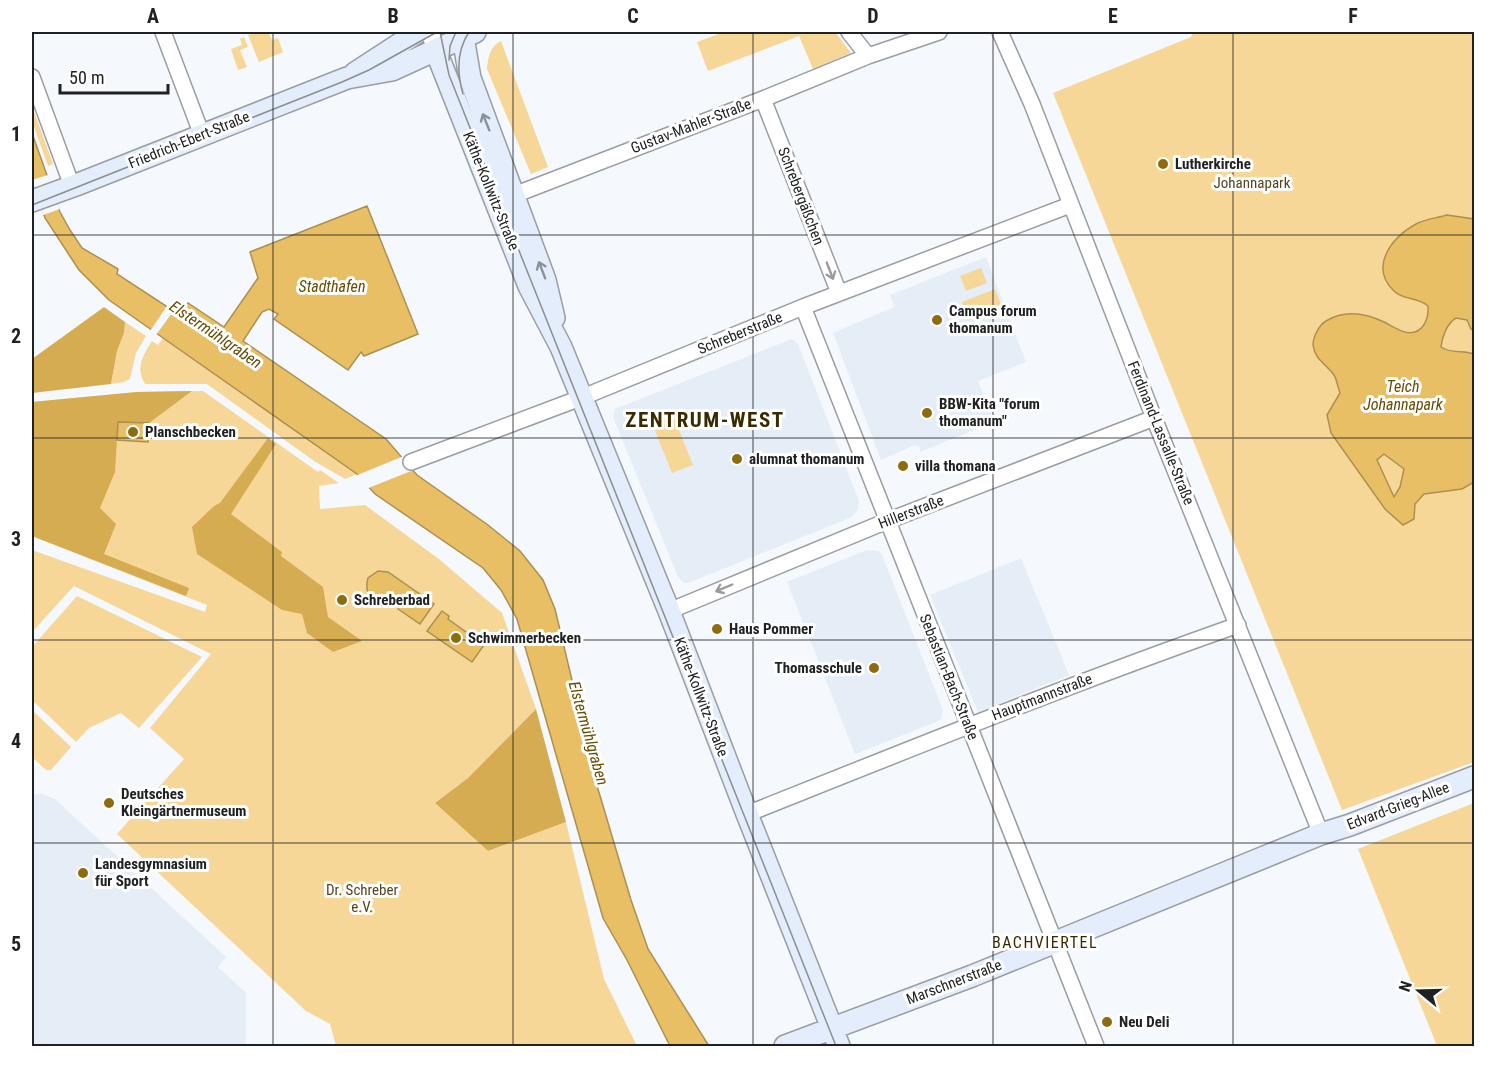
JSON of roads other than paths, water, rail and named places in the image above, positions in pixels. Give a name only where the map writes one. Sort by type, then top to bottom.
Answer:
[{"type":"main road","name":"Friedrich-Ebert-Straße","points":[[347,78],[418,32]]},
{"type":"main road","name":"Friedrich-Ebert-Straße","points":[[49,195],[347,78],[392,70],[434,41],[467,33]]},
{"type":"main road","name":"Käthe-Kollwitz-Straße","points":[[467,33],[468,72],[546,280],[561,347]]},
{"type":"main road","name":"Käthe-Kollwitz-Straße","points":[[434,41],[529,286],[561,347],[669,611],[836,1038]]},
{"type":"main road","name":"Edvard-Grieg-Allee","points":[[1321,834],[1474,777]]},
{"type":"main road","name":"Marschnerstraße","points":[[785,1047],[836,1038],[972,976],[1321,834]]},
{"type":"street","points":[[163,32],[202,135]]},
{"type":"street","points":[[849,32],[868,56]]},
{"type":"street","name":"Gustav-Mahler-Straße","points":[[514,195],[868,56],[939,32]]},
{"type":"street","name":"Ferdinand-Lassalle-Straße","points":[[1000,32],[1032,104],[1154,418],[1321,834]]},
{"type":"street","points":[[32,77],[49,195]]},
{"type":"street","name":"Schrebergäßchen","points":[[763,99],[839,293]]},
{"type":"street","name":"Schreberstraße","points":[[411,462],[581,398],[803,307],[1070,205]]},
{"type":"street","name":"Sebastian-Bach-Straße","points":[[803,307],[1056,941],[1096,1047]]},
{"type":"street","name":"Hillerstraße","points":[[669,611],[887,520],[1154,418]]},
{"type":"street","name":"Hauptmannstraße","points":[[747,814],[969,725],[1138,660],[1238,625]]},
{"type":"water","points":[[32,133],[60,212],[82,248],[118,269],[117,274],[175,312],[183,311],[188,303],[224,327],[258,278],[250,252],[367,206],[418,334],[364,356],[361,352],[348,370],[274,319],[278,314],[269,309],[262,312],[243,341],[386,439],[417,475],[488,525],[520,551],[543,580],[555,609],[598,789],[648,949],[709,1046],[670,1046],[603,918],[517,619],[501,590],[483,568],[375,494],[357,474],[109,300],[79,270],[45,218],[32,180]]},
{"type":"water","name":"Teich Johannapark","points":[[1447,215],[1474,219],[1474,331],[1467,320],[1456,318],[1450,323],[1442,339],[1441,347],[1474,354],[1474,482],[1462,489],[1424,494],[1415,504],[1414,519],[1403,525],[1385,509],[1331,433],[1327,415],[1340,393],[1334,375],[1321,362],[1314,350],[1313,342],[1323,323],[1347,314],[1369,316],[1405,332],[1416,332],[1420,329],[1426,321],[1428,306],[1394,291],[1383,272],[1383,263],[1391,245],[1407,230],[1420,222]],"holes":[[[1384,454],[1404,469],[1400,487],[1394,497],[1377,460]]]},
{"type":"water","name":"Planschbecken","points":[[118,422],[149,423],[148,442],[117,440]]},
{"type":"water","points":[[378,571],[388,572],[434,604],[420,624],[398,609],[400,602],[392,597],[386,600],[372,598],[367,590],[368,578]]},
{"type":"water","name":"Schwimmerbecken","points":[[442,611],[449,616],[448,619],[484,645],[472,662],[427,631]]},
{"type":"tram line","points":[[32,205],[342,82],[369,70],[437,32]]},
{"type":"tram line","points":[[440,32],[449,75],[836,1046]]},
{"type":"tram line","points":[[449,60],[450,46],[456,32]]},
{"type":"tram line","points":[[463,94],[459,62],[462,46],[469,32]]},
{"type":"place","name":"Lutherkirche","points":[[1163,164]]},
{"type":"place","name":"Campus forum thomanum","points":[[937,320]]},
{"type":"place","name":"BBW-Kita \"forum thomanum\"","points":[[927,413]]},
{"type":"place","name":"Planschbecken","points":[[133,432]]},
{"type":"place","name":"alumnat thomanum","points":[[737,459]]},
{"type":"place","name":"villa thomana","points":[[903,466]]},
{"type":"place","name":"Schreberbad","points":[[342,600]]},
{"type":"place","name":"Haus Pommer","points":[[717,629]]},
{"type":"place","name":"Schwimmerbecken","points":[[456,638]]},
{"type":"place","name":"Thomasschule","points":[[874,668]]},
{"type":"place","name":"Deutsches Kleingärtnermuseum","points":[[109,803]]},
{"type":"place","name":"Landesgymnasium für Sport","points":[[83,873]]},
{"type":"place","name":"Neu Deli","points":[[1107,1022]]},
{"type":"district","name":"ZENTRUM-WEST","points":[[705,420]]},
{"type":"district","name":"BACHVIERTEL","points":[[1045,942]]},
{"type":"park label","name":"Johannapark","points":[[1252,183]]},
{"type":"park label","name":"Dr. Schreber e.V.","points":[[362,898]]},
{"type":"water label","name":"Stadthafen","points":[[332,286]]},
{"type":"water label","name":"Elstermühlgraben","points":[[216,334]]},
{"type":"water label","name":"Elstermühlgraben","points":[[589,733]]}]
